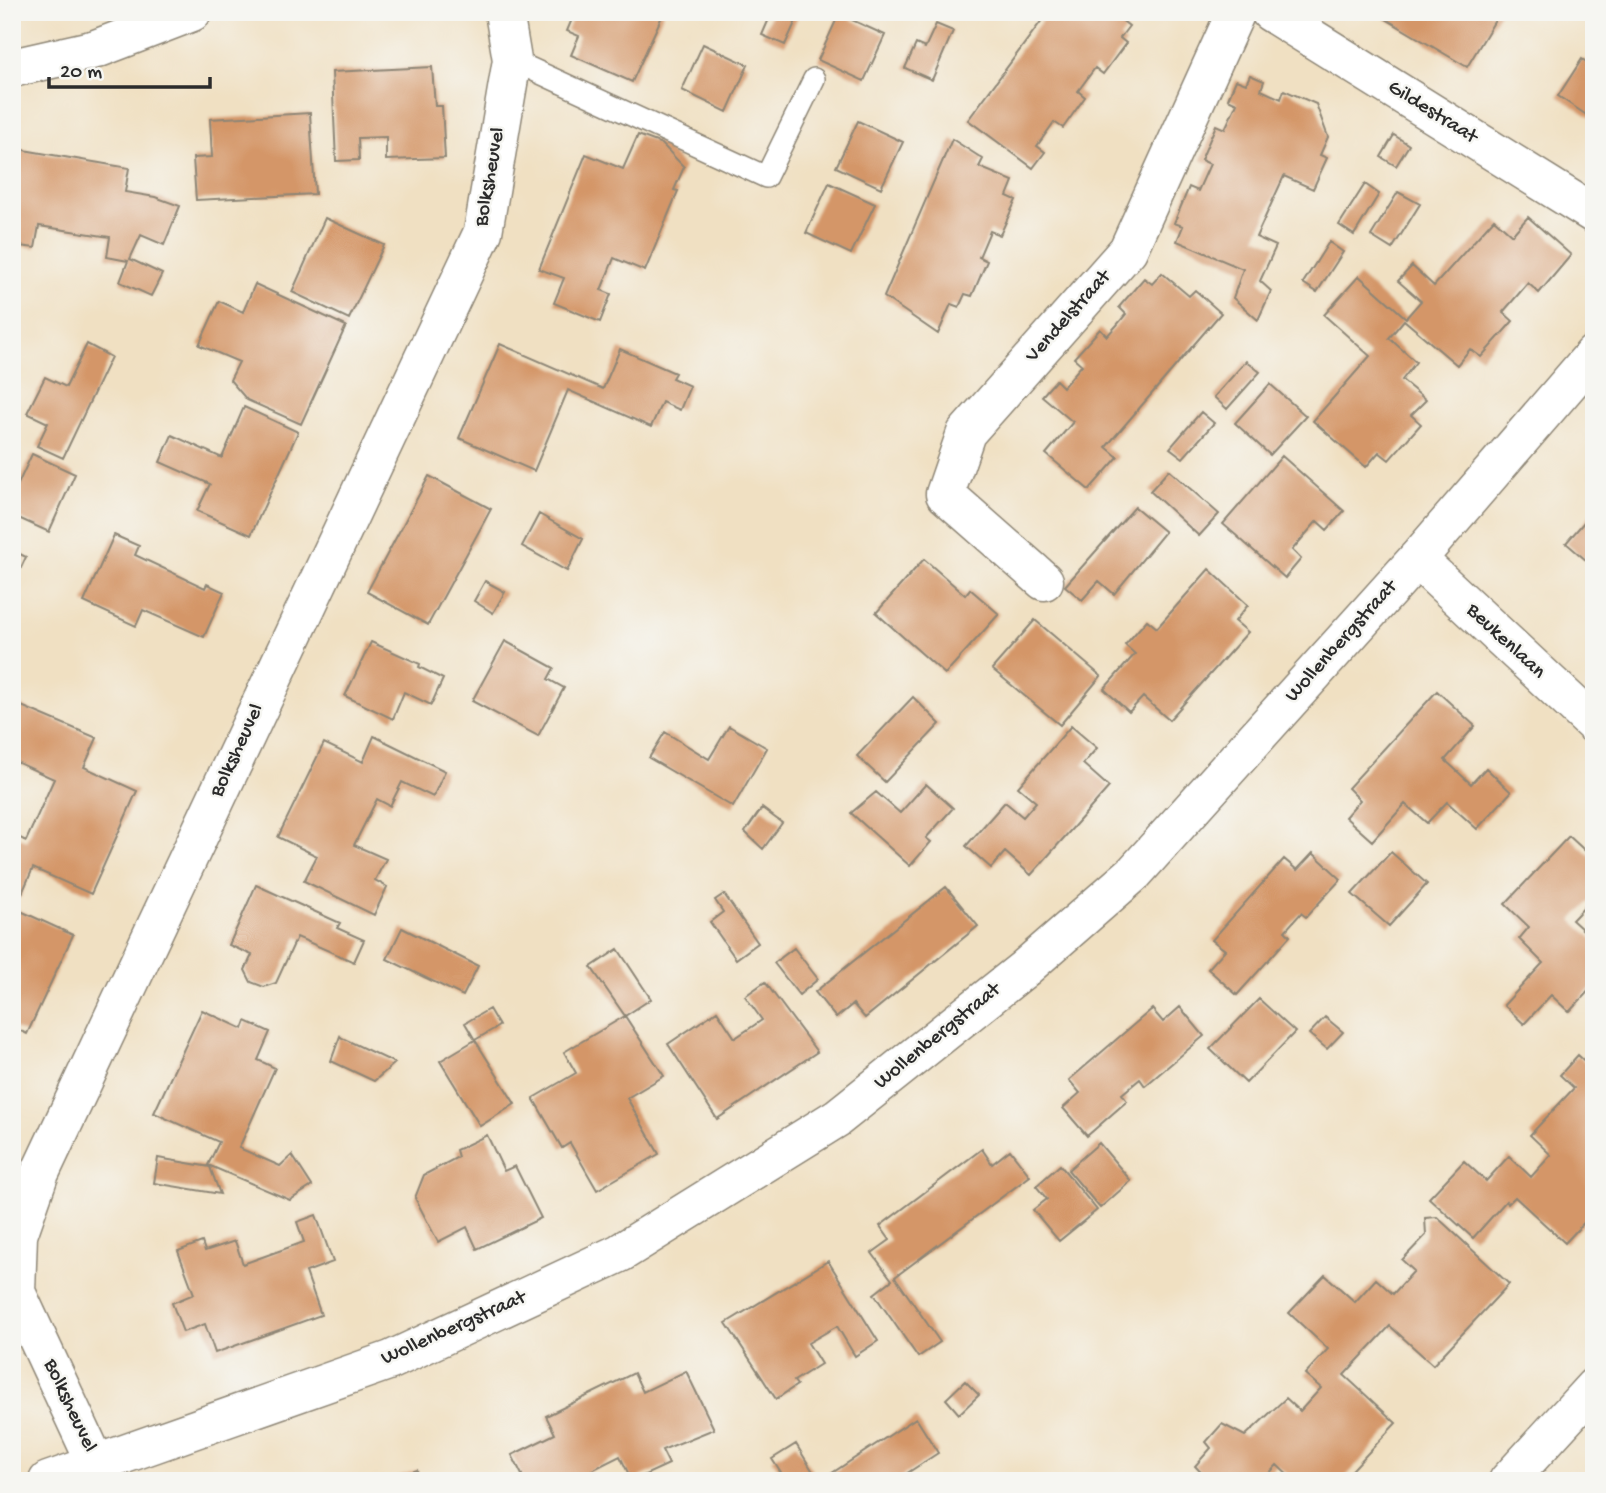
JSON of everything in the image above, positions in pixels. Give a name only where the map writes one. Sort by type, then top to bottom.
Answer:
[{"type":"street","points":[[12,68],[96,49],[192,12]]},
{"type":"street","name":"Bolksheuvel","points":[[100,1473],[14,1293],[18,1235],[39,1175],[483,232],[512,60],[505,12]]},
{"type":"street","name":"Vendelstraat","points":[[1044,581],[945,494],[966,433],[1128,250],[1236,12]]},
{"type":"street","name":"Gildestraat","points":[[1270,12],[1594,214]]},
{"type":"street","name":"Wollenbergstraat","points":[[48,1481],[100,1473],[391,1360],[620,1253],[837,1118],[1024,968],[1134,873],[1417,559],[1594,354]]},
{"type":"street","name":"Beukenlaan","points":[[1417,559],[1594,724]]},
{"type":"street","points":[[1508,1481],[1594,1387]]},
{"type":"lane","points":[[512,60],[766,177],[814,79]]},
{"type":"building","points":[[575,12],[664,12],[632,82],[571,55],[579,36],[567,31]]},
{"type":"building","points":[[772,12],[800,12],[785,45],[762,35]]},
{"type":"building","points":[[1048,12],[1111,12],[1129,26],[1120,38],[1126,43],[1103,74],[1095,68],[1078,91],[1085,97],[1063,128],[1054,122],[1037,146],[1045,152],[1033,168],[968,120]]},
{"type":"building","points":[[1374,12],[1500,12],[1467,67]]},
{"type":"building","points":[[839,14],[885,35],[864,81],[818,60]]},
{"type":"building","points":[[936,24],[953,31],[932,80],[905,68],[916,44],[925,48]]},
{"type":"building","points":[[703,44],[748,65],[727,112],[682,90]]},
{"type":"building","points":[[1582,59],[1594,67],[1594,120],[1558,96]]},
{"type":"building","points":[[432,67],[435,106],[442,106],[445,158],[386,160],[386,137],[358,138],[359,160],[336,161],[332,72]]},
{"type":"building","points":[[1250,75],[1264,81],[1261,90],[1281,99],[1284,90],[1316,104],[1328,137],[1320,155],[1327,158],[1313,189],[1284,176],[1256,237],[1276,246],[1260,281],[1271,291],[1258,320],[1233,298],[1243,269],[1177,241],[1183,226],[1174,223],[1189,187],[1198,191],[1210,164],[1201,160],[1216,125],[1225,129],[1237,103],[1228,99],[1236,80],[1246,84]]},
{"type":"building","points":[[310,113],[315,194],[196,200],[193,158],[212,157],[210,119]]},
{"type":"building","points":[[858,121],[903,142],[881,188],[836,167]]},
{"type":"building","points":[[638,135],[662,144],[684,167],[674,190],[678,191],[645,271],[614,258],[601,290],[611,294],[600,322],[554,303],[564,278],[539,269],[586,154],[623,169]]},
{"type":"building","points":[[1394,135],[1409,145],[1396,166],[1381,157]]},
{"type":"building","points":[[952,139],[983,159],[979,167],[1013,181],[1007,196],[1016,200],[1000,235],[990,231],[979,257],[987,261],[972,296],[965,294],[959,307],[951,304],[938,334],[884,297]]},
{"type":"building","points":[[12,148],[129,168],[125,192],[155,197],[180,206],[164,245],[141,235],[130,259],[162,274],[151,296],[120,282],[128,261],[107,257],[110,237],[39,226],[35,248],[12,245]]},
{"type":"building","points":[[829,183],[875,204],[851,254],[806,233]]},
{"type":"building","points":[[1365,184],[1379,194],[1354,235],[1339,225]]},
{"type":"building","points":[[1398,192],[1420,204],[1392,249],[1371,236]]},
{"type":"building","points":[[1528,217],[1571,255],[1539,293],[1528,283],[1503,312],[1513,321],[1481,357],[1470,349],[1457,365],[1404,320],[1389,338],[1416,362],[1402,380],[1426,400],[1411,415],[1421,424],[1389,460],[1379,452],[1366,467],[1313,421],[1370,356],[1324,315],[1359,276],[1406,318],[1421,301],[1398,281],[1412,266],[1434,286],[1494,219],[1512,235]]},
{"type":"building","points":[[325,218],[384,245],[349,319],[292,292]]},
{"type":"building","points":[[1329,242],[1343,252],[1317,292],[1303,283]]},
{"type":"building","points":[[1162,273],[1189,296],[1195,290],[1221,313],[1106,447],[1118,457],[1089,490],[1046,454],[1073,422],[1042,396],[1056,380],[1063,387],[1082,365],[1074,358],[1100,329],[1107,336],[1117,325],[1126,314],[1119,307],[1144,278],[1152,284]]},
{"type":"building","points":[[255,284],[346,326],[301,424],[247,400],[230,380],[239,362],[199,345],[219,301],[243,312]]},
{"type":"building","points":[[87,344],[111,357],[63,458],[37,446],[48,423],[27,413],[45,377],[66,387]]},
{"type":"building","points":[[500,344],[603,389],[620,349],[675,373],[672,378],[690,386],[680,410],[662,402],[651,427],[568,390],[534,471],[459,438]]},
{"type":"building","points":[[1246,361],[1260,372],[1227,409],[1214,397]]},
{"type":"building","points":[[1270,384],[1306,416],[1270,455],[1235,423]]},
{"type":"building","points":[[244,407],[298,432],[251,535],[197,511],[210,484],[160,462],[172,435],[222,458]]},
{"type":"building","points":[[1201,412],[1214,423],[1183,458],[1170,448]]},
{"type":"building","points":[[32,454],[75,474],[49,532],[12,515],[12,497]]},
{"type":"building","points":[[1282,456],[1344,511],[1327,530],[1317,521],[1292,550],[1301,559],[1285,578],[1223,524]]},
{"type":"building","points":[[1169,470],[1219,514],[1199,536],[1150,491]]},
{"type":"building","points":[[429,476],[491,509],[428,625],[367,592]]},
{"type":"building","points":[[1135,507],[1165,532],[1114,594],[1099,581],[1082,600],[1065,586]]},
{"type":"building","points":[[539,514],[583,539],[567,571],[522,546]]},
{"type":"building","points":[[1591,514],[1594,517],[1594,567],[1566,543]]},
{"type":"building","points":[[114,535],[139,546],[135,555],[205,588],[207,584],[224,592],[204,637],[143,610],[136,626],[84,602]]},
{"type":"building","points":[[12,550],[26,557],[12,587]]},
{"type":"building","points":[[924,559],[965,595],[970,589],[999,614],[945,674],[876,613]]},
{"type":"building","points":[[1209,569],[1248,605],[1235,621],[1248,632],[1169,720],[1143,697],[1129,712],[1104,689],[1135,654],[1125,645],[1147,620],[1157,628]]},
{"type":"building","points":[[485,581],[505,592],[493,613],[474,601]]},
{"type":"building","points":[[1035,620],[1101,676],[1060,725],[992,669]]},
{"type":"building","points":[[505,641],[554,668],[548,679],[564,688],[538,736],[472,701]]},
{"type":"building","points":[[371,642],[420,664],[419,667],[443,679],[431,705],[404,692],[393,719],[345,696]]},
{"type":"building","points":[[1437,691],[1475,726],[1445,760],[1471,784],[1486,768],[1511,792],[1477,829],[1447,802],[1427,823],[1405,804],[1372,841],[1345,817],[1360,800],[1348,788]]},
{"type":"building","points":[[913,697],[940,724],[885,782],[857,756]]},
{"type":"building","points":[[12,702],[97,738],[84,767],[137,791],[91,894],[33,868],[20,898],[12,894],[12,834],[26,841],[54,779],[12,760]]},
{"type":"building","points":[[729,726],[767,748],[733,807],[649,758],[665,732],[709,759]]},
{"type":"building","points":[[1071,726],[1097,748],[1083,764],[1109,787],[1031,875],[1005,852],[991,868],[966,846],[1005,802],[1023,817],[1036,802],[1018,787]]},
{"type":"building","points":[[374,736],[445,771],[433,797],[402,782],[390,806],[377,799],[354,845],[386,859],[375,880],[387,887],[374,915],[304,881],[317,856],[278,837],[324,743],[363,762]]},
{"type":"building","points":[[926,784],[953,808],[926,838],[931,842],[910,866],[851,813],[876,792],[900,813]]},
{"type":"building","points":[[762,808],[782,823],[763,849],[745,832]]},
{"type":"building","points":[[1569,836],[1594,859],[1594,897],[1572,920],[1594,940],[1594,985],[1569,1012],[1551,995],[1524,1024],[1504,1005],[1543,963],[1519,939],[1529,927],[1505,904]]},
{"type":"building","points":[[1391,852],[1427,884],[1389,926],[1352,894]]},
{"type":"building","points":[[1313,853],[1341,879],[1306,917],[1301,913],[1285,931],[1290,936],[1237,995],[1208,969],[1225,950],[1212,940],[1284,859],[1297,870]]},
{"type":"building","points":[[256,885],[340,923],[337,928],[364,940],[354,962],[297,937],[276,983],[264,987],[251,982],[245,970],[252,955],[229,945]]},
{"type":"building","points":[[946,887],[978,926],[865,1018],[853,1004],[836,1018],[815,992]]},
{"type":"building","points":[[724,894],[758,943],[736,959],[710,922],[723,912],[715,900]]},
{"type":"building","points":[[12,907],[73,935],[27,1034],[12,1027]]},
{"type":"building","points":[[402,928],[478,966],[463,996],[387,959]]},
{"type":"building","points":[[794,948],[818,979],[799,995],[774,963]]},
{"type":"building","points":[[618,949],[651,999],[625,1016],[591,967]]},
{"type":"building","points":[[765,982],[817,1052],[717,1119],[668,1044],[717,1011],[735,1038],[762,1020],[745,996]]},
{"type":"building","points":[[1259,999],[1295,1032],[1246,1083],[1210,1049]]},
{"type":"building","points":[[1180,1007],[1204,1036],[1145,1086],[1140,1079],[1122,1094],[1127,1101],[1087,1136],[1063,1108],[1080,1093],[1069,1080],[1152,1009],[1163,1022]]},
{"type":"building","points":[[489,1009],[499,1026],[475,1040],[465,1023]]},
{"type":"building","points":[[202,1010],[243,1029],[246,1021],[270,1032],[258,1060],[275,1068],[239,1148],[280,1166],[292,1155],[312,1186],[290,1200],[208,1165],[219,1142],[154,1113]]},
{"type":"building","points":[[625,1016],[664,1076],[627,1098],[659,1154],[597,1190],[570,1143],[562,1148],[533,1098],[576,1073],[564,1052]]},
{"type":"building","points":[[1325,1017],[1343,1032],[1327,1049],[1309,1034]]},
{"type":"building","points":[[340,1036],[395,1063],[374,1081],[331,1061]]},
{"type":"building","points":[[475,1040],[515,1104],[480,1126],[440,1061]]},
{"type":"building","points":[[1578,1055],[1594,1070],[1594,1212],[1565,1243],[1515,1197],[1508,1204],[1506,1201],[1473,1238],[1429,1198],[1464,1161],[1486,1181],[1509,1156],[1531,1177],[1551,1155],[1530,1135],[1574,1088],[1560,1075]]},
{"type":"building","points":[[487,1135],[504,1171],[515,1166],[541,1218],[477,1249],[467,1227],[438,1242],[415,1198],[424,1175],[458,1157],[456,1150]]},
{"type":"building","points":[[1099,1143],[1131,1181],[1100,1208],[1068,1170]]},
{"type":"building","points":[[982,1149],[992,1164],[1010,1150],[1030,1176],[895,1277],[940,1342],[918,1357],[874,1294],[892,1280],[872,1253],[890,1240],[880,1226]]},
{"type":"building","points":[[158,1158],[210,1167],[220,1194],[154,1183]]},
{"type":"building","points":[[1060,1165],[1097,1210],[1059,1241],[1033,1210],[1047,1199],[1036,1186]]},
{"type":"building","points":[[316,1215],[333,1262],[306,1272],[321,1315],[215,1353],[205,1324],[183,1332],[172,1303],[194,1294],[178,1251],[202,1242],[205,1251],[235,1241],[243,1264],[304,1242],[297,1222]]},
{"type":"building","points":[[1437,1217],[1509,1284],[1433,1365],[1390,1326],[1344,1375],[1396,1423],[1342,1481],[1294,1481],[1277,1465],[1262,1481],[1209,1481],[1195,1466],[1211,1448],[1206,1442],[1222,1424],[1245,1436],[1286,1398],[1300,1411],[1321,1388],[1305,1374],[1328,1349],[1289,1313],[1325,1275],[1355,1302],[1376,1279],[1393,1294],[1414,1271],[1402,1260],[1426,1235],[1425,1218]]},
{"type":"building","points":[[828,1261],[878,1341],[855,1356],[837,1326],[808,1343],[821,1364],[794,1381],[797,1385],[776,1399],[726,1323]]},
{"type":"building","points":[[686,1371],[714,1429],[662,1450],[669,1464],[632,1481],[620,1456],[570,1481],[525,1481],[512,1455],[555,1434],[546,1416],[634,1373],[643,1392]]},
{"type":"building","points":[[965,1381],[979,1395],[959,1414],[946,1399]]},
{"type":"building","points":[[916,1418],[938,1453],[895,1481],[820,1481]]},
{"type":"building","points":[[796,1444],[818,1480],[786,1481],[772,1459]]},
{"type":"building","points":[[417,1470],[420,1481],[388,1481],[388,1480]]}]
